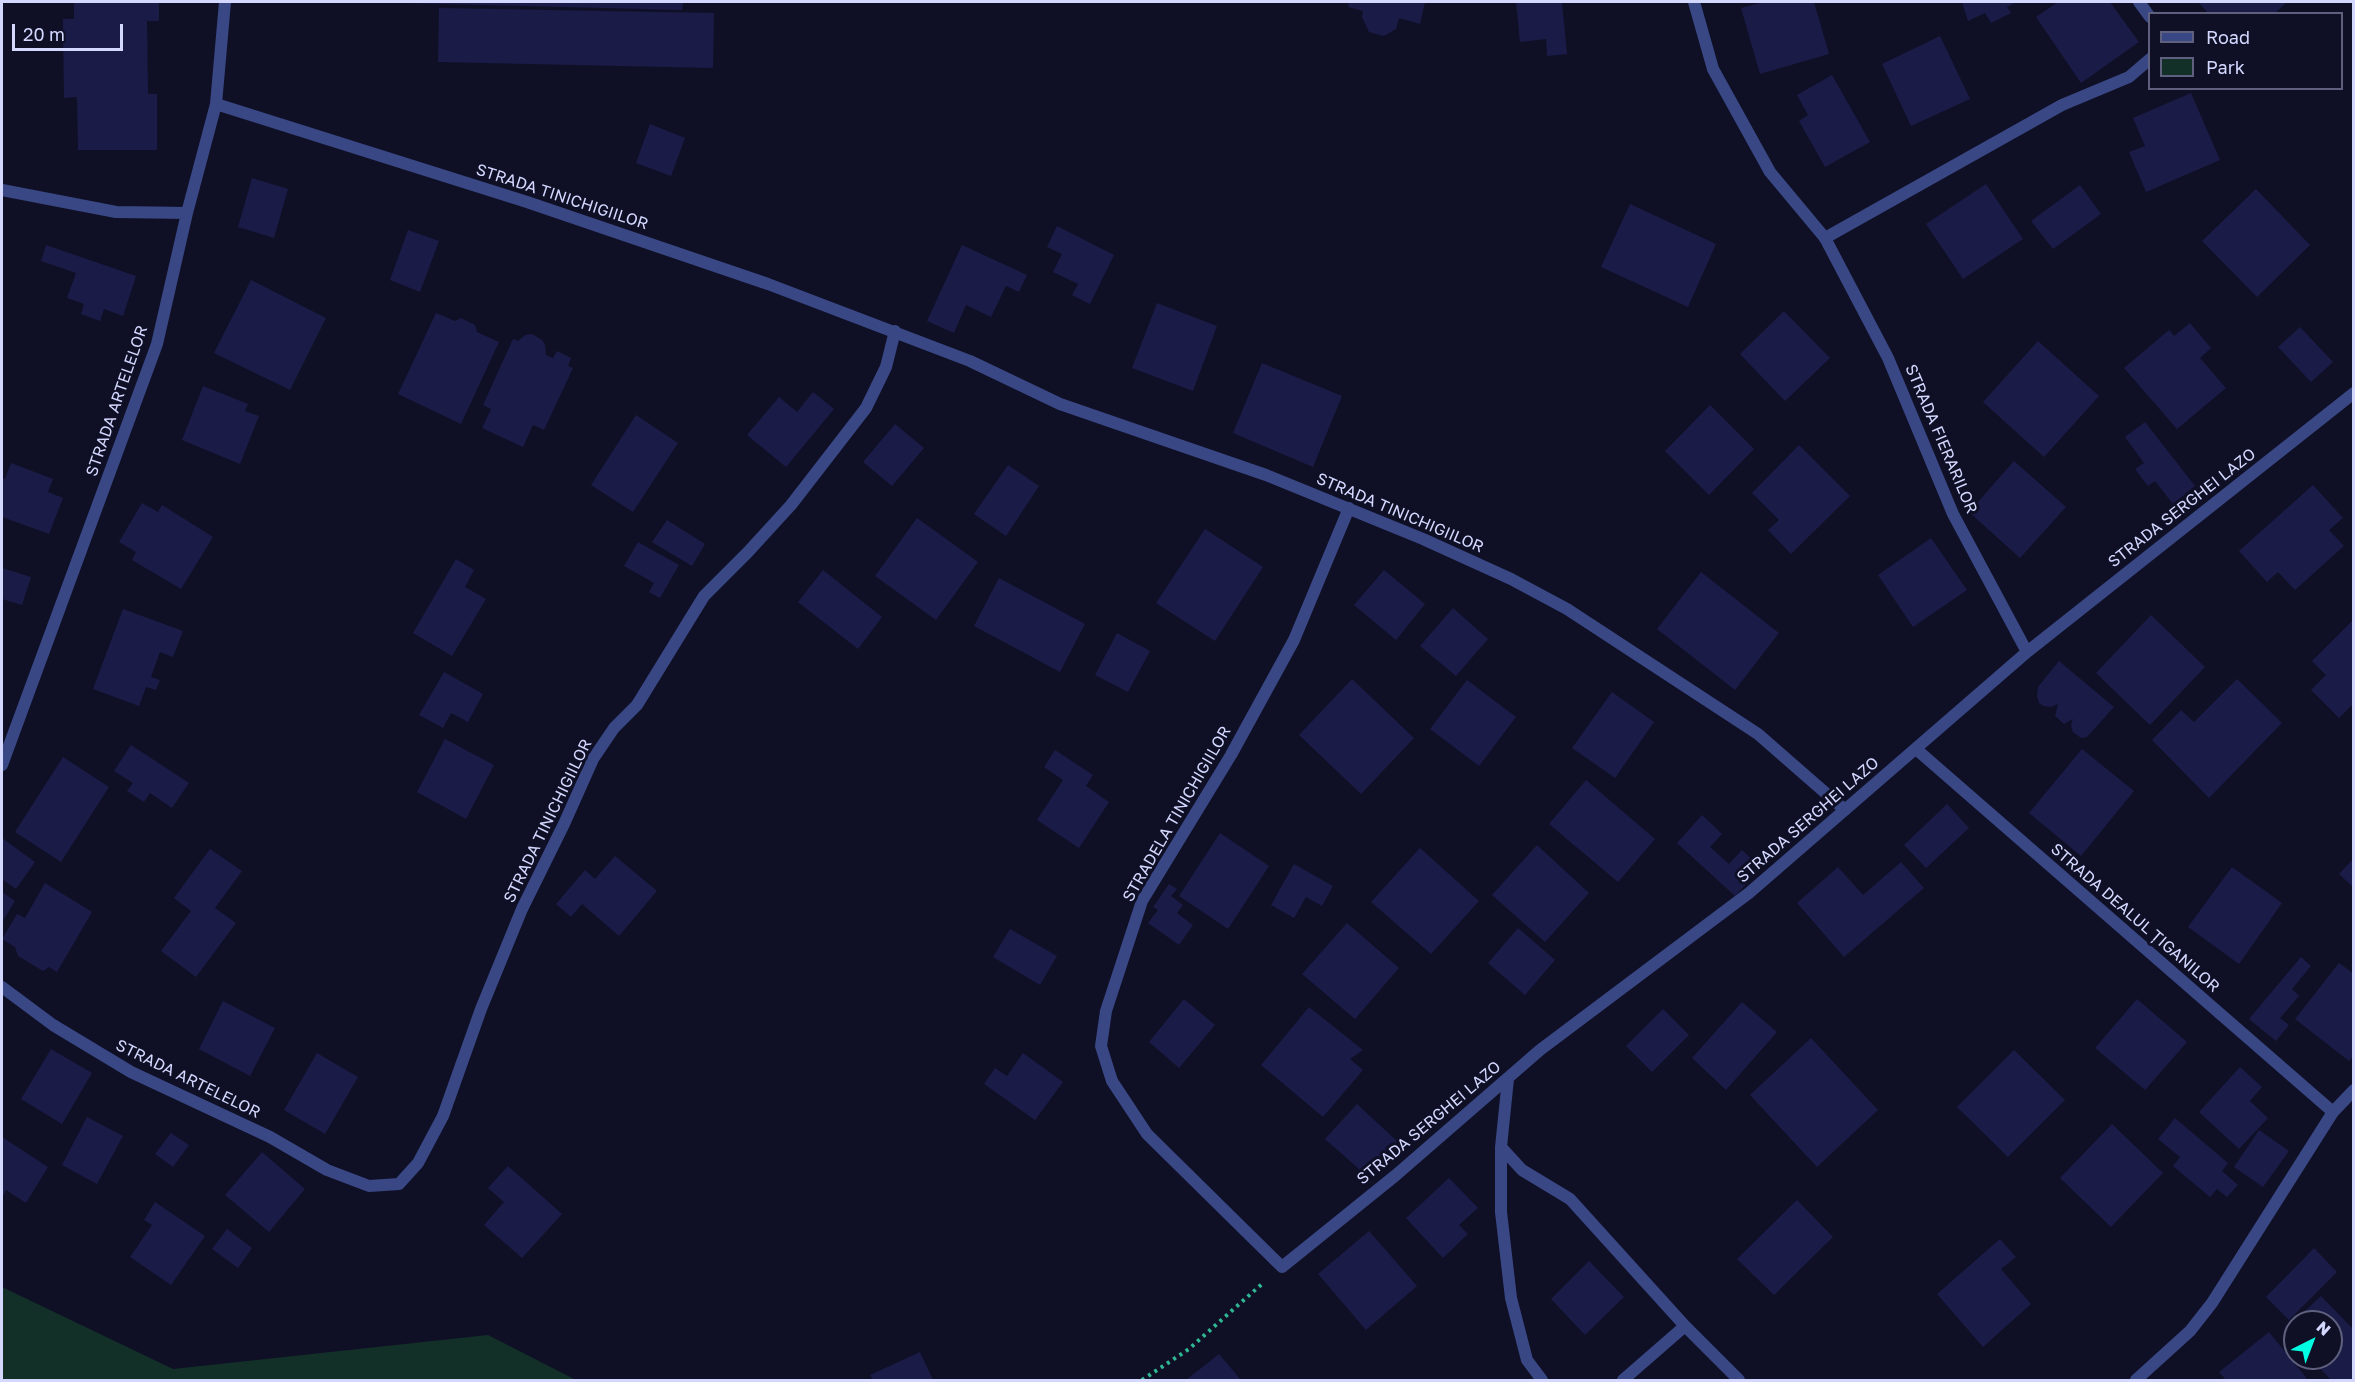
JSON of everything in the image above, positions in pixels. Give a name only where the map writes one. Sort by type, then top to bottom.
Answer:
[{"type":"street","name":"STRADA ARTELELOR","points":[[2,765],[157,344],[186,213],[216,104],[225,2]]},
{"type":"street","name":"STRADA FIERARILOR","points":[[1694,2],[1713,69],[1770,172],[1826,238],[1888,358],[1953,514],[2027,652]]},
{"type":"street","points":[[1826,238],[2062,105],[2129,77],[2148,61]]},
{"type":"street","name":"STRADA TINICHIGIILOR","points":[[216,104],[538,206],[768,284],[969,361],[1060,404],[1266,475],[1349,508],[1511,579],[1567,609],[1758,734],[1845,810]]},
{"type":"street","points":[[2,190],[116,212],[186,213]]},
{"type":"street","name":"STRADA TINICHIGIILOR","points":[[369,1186],[399,1184],[417,1163],[443,1116],[481,1009],[522,909],[593,759],[614,728],[637,705],[704,596],[790,506],[866,408],[886,367],[895,331]]},
{"type":"street","name":"STRADA SERGHEI LAZO","points":[[1282,1267],[1396,1175],[1540,1050],[1749,893],[2027,652],[2354,393]]},
{"type":"street","name":"STRADELA TINICHIGIILOR","points":[[1282,1267],[1147,1134],[1112,1081],[1101,1046],[1106,1011],[1142,901],[1231,755],[1294,640],[1349,508]]},
{"type":"street","name":"STRADA DEALUL ȚIGANILOR","points":[[1916,749],[2333,1112]]},
{"type":"street","name":"STRADA ARTELELOR","points":[[2,987],[53,1024],[130,1072],[270,1137],[327,1170],[369,1186]]},
{"type":"street","points":[[1508,1079],[1501,1147],[1501,1212],[1511,1298],[1527,1360],[1542,1380]]},
{"type":"street","points":[[2136,1380],[2190,1331],[2212,1303],[2333,1112],[2354,1090]]},
{"type":"street","points":[[1501,1147],[1522,1170],[1570,1199],[1685,1326],[1739,1380]]},
{"type":"street","points":[[1623,1380],[1685,1326]]},
{"type":"path","points":[[1142,1380],[1189,1349],[1282,1267]]},
{"type":"green space","points":[[2,1287],[173,1369],[488,1335],[576,1380],[2,1380]]},
{"type":"building","points":[[74,2],[159,2],[159,21],[147,21],[148,94],[157,94],[157,150],[78,150],[77,97],[64,98],[63,19],[74,19]]},
{"type":"building","points":[[407,2],[683,2],[682,10]]},
{"type":"building","points":[[1349,2],[1425,2],[1420,24],[1399,18],[1396,29],[1384,36],[1369,32],[1362,17],[1363,11],[1348,7]]},
{"type":"building","points":[[1516,2],[1562,2],[1567,54],[1547,56],[1546,39],[1520,42]]},
{"type":"building","points":[[1764,2],[1814,2],[1829,54],[1760,74],[1741,8]]},
{"type":"building","points":[[1962,2],[2016,2],[2007,7],[2011,13],[1991,23],[1985,13],[1968,21]]},
{"type":"building","points":[[2058,2],[2110,2],[2139,42],[2081,83],[2036,17]]},
{"type":"building","points":[[2198,2],[2287,2],[2276,12],[2207,12]]},
{"type":"building","points":[[439,8],[714,13],[713,68],[438,62]]},
{"type":"building","points":[[1940,36],[1970,99],[1911,126],[1882,64]]},
{"type":"building","points":[[1832,75],[1870,142],[1825,167],[1799,121],[1808,115],[1797,95]]},
{"type":"building","points":[[2191,93],[2220,160],[2146,192],[2129,152],[2145,146],[2133,118]]},
{"type":"building","points":[[650,124],[685,138],[671,176],[636,163]]},
{"type":"building","points":[[252,178],[288,189],[274,238],[238,227]]},
{"type":"building","points":[[1986,184],[2023,239],[1963,279],[1926,224]]},
{"type":"building","points":[[2080,185],[2101,214],[2053,249],[2031,221]]},
{"type":"building","points":[[2256,189],[2310,245],[2257,297],[2202,241]]},
{"type":"building","points":[[1630,204],[1716,244],[1688,307],[1601,267]]},
{"type":"building","points":[[1057,226],[1114,255],[1090,304],[1072,295],[1078,284],[1053,272],[1062,254],[1047,247]]},
{"type":"building","points":[[408,230],[439,241],[420,292],[390,280]]},
{"type":"building","points":[[46,245],[136,276],[123,316],[104,309],[100,321],[81,314],[84,304],[67,298],[76,273],[41,261]]},
{"type":"building","points":[[962,245],[1027,275],[1019,292],[1006,286],[991,317],[966,305],[954,333],[927,321]]},
{"type":"building","points":[[251,280],[326,318],[290,390],[214,353]]},
{"type":"building","points":[[1157,303],[1217,326],[1193,391],[1132,368]]},
{"type":"building","points":[[1784,311],[1830,358],[1785,401],[1740,354]]},
{"type":"building","points":[[436,313],[455,321],[461,318],[475,325],[477,332],[499,342],[461,424],[398,394]]},
{"type":"building","points":[[2190,323],[2211,348],[2200,358],[2226,388],[2177,429],[2124,368],[2169,330],[2174,336]]},
{"type":"building","points":[[2300,327],[2333,362],[2311,382],[2278,347]]},
{"type":"building","points":[[532,334],[542,340],[546,355],[553,358],[557,351],[571,358],[568,366],[573,368],[544,430],[533,425],[523,447],[482,428],[491,409],[483,405],[513,339],[518,341],[525,335]]},
{"type":"building","points":[[2038,341],[2099,396],[2044,457],[1983,402]]},
{"type":"building","points":[[1262,363],[1342,396],[1313,467],[1233,433]]},
{"type":"building","points":[[203,386],[248,404],[245,411],[259,416],[240,464],[182,440]]},
{"type":"building","points":[[813,392],[834,409],[786,467],[747,435],[779,397],[797,412]]},
{"type":"building","points":[[1710,405],[1754,449],[1709,495],[1665,451]]},
{"type":"building","points":[[636,415],[678,443],[633,512],[591,485]]},
{"type":"building","points":[[2145,422],[2195,486],[2173,504],[2155,481],[2148,486],[2135,469],[2144,463],[2125,437]]},
{"type":"building","points":[[895,424],[924,448],[892,486],[863,462]]},
{"type":"building","points":[[1799,445],[1850,496],[1791,554],[1768,530],[1779,520],[1752,493]]},
{"type":"building","points":[[2014,461],[2066,507],[2020,558],[1969,512]]},
{"type":"building","points":[[11,463],[53,479],[48,492],[63,498],[49,534],[2,517],[2,478],[5,479]]},
{"type":"building","points":[[1008,465],[1039,486],[1006,536],[974,514]]},
{"type":"building","points":[[2313,485],[2343,518],[2329,530],[2344,546],[2295,590],[2278,572],[2267,582],[2239,551]]},
{"type":"building","points":[[142,503],[158,512],[162,505],[213,537],[181,589],[132,560],[136,552],[119,542]]},
{"type":"building","points":[[917,518],[978,562],[936,620],[875,576]]},
{"type":"building","points":[[667,520],[705,544],[692,566],[652,542]]},
{"type":"building","points":[[1205,529],[1263,567],[1215,641],[1156,603]]},
{"type":"building","points":[[1931,538],[1967,590],[1913,627],[1878,575]]},
{"type":"building","points":[[638,542],[679,565],[660,598],[649,592],[654,583],[624,566]]},
{"type":"building","points":[[456,559],[474,570],[465,587],[486,599],[452,656],[413,633]]},
{"type":"building","points":[[2,568],[31,577],[22,605],[2,599]]},
{"type":"building","points":[[823,570],[882,617],[858,649],[798,602]]},
{"type":"building","points":[[1384,570],[1425,604],[1396,640],[1354,605]]},
{"type":"building","points":[[1701,572],[1779,633],[1735,690],[1657,629]]},
{"type":"building","points":[[999,578],[1085,624],[1060,672],[974,626]]},
{"type":"building","points":[[1453,608],[1488,639],[1456,676],[1420,646]]},
{"type":"building","points":[[123,609],[183,631],[173,657],[160,652],[151,677],[160,680],[156,690],[146,687],[139,706],[93,689]]},
{"type":"building","points":[[2151,615],[2205,667],[2150,725],[2096,673]]},
{"type":"building","points":[[2354,619],[2354,703],[2339,718],[2311,690],[2326,675],[2312,661]]},
{"type":"building","points":[[1117,633],[1150,651],[1128,692],[1095,675]]},
{"type":"building","points":[[2059,661],[2114,707],[2087,737],[2081,738],[2073,732],[2071,725],[2073,719],[2064,724],[2055,716],[2058,704],[2051,707],[2039,703],[2038,687]]},
{"type":"building","points":[[444,672],[483,694],[468,722],[451,713],[443,728],[419,715]]},
{"type":"building","points":[[1352,679],[1414,738],[1361,794],[1299,735]]},
{"type":"building","points":[[2237,679],[2282,723],[2209,798],[2152,740],[2181,710],[2194,722]]},
{"type":"building","points":[[1467,680],[1516,717],[1479,766],[1430,729]]},
{"type":"building","points":[[1612,692],[1654,722],[1615,778],[1572,748]]},
{"type":"building","points":[[445,739],[494,765],[466,819],[417,792]]},
{"type":"building","points":[[131,745],[189,783],[172,808],[150,793],[144,802],[127,791],[133,783],[114,771]]},
{"type":"building","points":[[2082,749],[2134,791],[2081,856],[2029,813]]},
{"type":"building","points":[[1055,750],[1093,775],[1086,786],[1109,802],[1079,848],[1037,820],[1063,780],[1044,767]]},
{"type":"building","points":[[63,757],[109,787],[61,862],[15,832]]},
{"type":"building","points":[[1586,780],[1655,839],[1618,882],[1549,824]]},
{"type":"building","points":[[1947,804],[1969,828],[1926,868],[1904,845]]},
{"type":"building","points":[[1702,815],[1722,834],[1710,847],[1729,864],[1742,850],[1761,868],[1735,896],[1677,843]]},
{"type":"building","points":[[1220,833],[1269,866],[1228,929],[1179,896]]},
{"type":"building","points":[[2,838],[35,862],[16,889],[2,879]]},
{"type":"building","points":[[1537,845],[1589,893],[1545,942],[1492,895]]},
{"type":"building","points":[[1420,848],[1479,901],[1431,954],[1371,902]]},
{"type":"building","points":[[210,849],[242,871],[215,908],[236,923],[196,977],[161,951],[191,911],[174,898]]},
{"type":"building","points":[[615,856],[657,891],[619,936],[582,904],[571,917],[556,904],[585,870],[595,879]]},
{"type":"building","points":[[2354,858],[2354,888],[2339,874]]},
{"type":"building","points":[[1901,862],[1924,888],[1844,957],[1797,903],[1838,867],[1863,895]]},
{"type":"building","points":[[1294,864],[1333,886],[1322,906],[1306,897],[1294,918],[1271,905]]},
{"type":"building","points":[[2232,867],[2282,903],[2239,964],[2188,927]]},
{"type":"building","points":[[45,883],[92,912],[57,972],[49,967],[43,971],[18,956],[15,947],[2,939],[17,914],[25,918]]},
{"type":"building","points":[[1169,884],[1177,889],[1171,896],[1183,905],[1177,913],[1193,925],[1179,945],[1148,923],[1158,910],[1153,907]]},
{"type":"building","points":[[2,892],[15,901],[2,922]]},
{"type":"building","points":[[1347,923],[1399,968],[1355,1019],[1302,974]]},
{"type":"building","points":[[1518,928],[1555,960],[1525,995],[1488,963]]},
{"type":"building","points":[[1010,929],[1057,956],[1040,985],[993,957]]},
{"type":"building","points":[[2301,957],[2311,966],[2292,989],[2299,996],[2280,1018],[2289,1025],[2276,1041],[2249,1019]]},
{"type":"building","points":[[2339,963],[2354,974],[2354,1055],[2349,1061],[2295,1019]]},
{"type":"building","points":[[1184,999],[1215,1025],[1179,1068],[1149,1042]]},
{"type":"building","points":[[2137,999],[2187,1042],[2145,1090],[2095,1048]]},
{"type":"building","points":[[223,1001],[275,1028],[250,1076],[199,1049]]},
{"type":"building","points":[[1742,1002],[1777,1032],[1726,1090],[1692,1058]]},
{"type":"building","points":[[1309,1007],[1363,1050],[1350,1059],[1363,1070],[1323,1117],[1261,1065]]},
{"type":"building","points":[[1663,1009],[1689,1035],[1652,1072],[1626,1046]]},
{"type":"building","points":[[1811,1038],[1878,1110],[1817,1167],[1750,1095]]},
{"type":"building","points":[[51,1049],[92,1073],[62,1124],[21,1099]]},
{"type":"building","points":[[2014,1050],[2065,1100],[2008,1157],[1957,1107]]},
{"type":"building","points":[[317,1053],[358,1077],[325,1134],[284,1110]]},
{"type":"building","points":[[1023,1053],[1063,1082],[1035,1120],[984,1084],[995,1068],[1007,1076]]},
{"type":"building","points":[[2240,1067],[2262,1087],[2250,1101],[2268,1118],[2239,1149],[2199,1112]]},
{"type":"building","points":[[1357,1104],[1399,1143],[1368,1177],[1325,1139]]},
{"type":"building","points":[[87,1117],[123,1136],[97,1184],[62,1165]]},
{"type":"building","points":[[2175,1118],[2228,1163],[2222,1171],[2238,1185],[2227,1197],[2217,1189],[2210,1197],[2173,1166],[2180,1157],[2158,1139]]},
{"type":"building","points":[[2112,1124],[2163,1173],[2111,1227],[2060,1178]]},
{"type":"building","points":[[2259,1130],[2289,1151],[2263,1187],[2234,1167]]},
{"type":"building","points":[[171,1133],[189,1145],[173,1167],[155,1154]]},
{"type":"building","points":[[2,1137],[48,1167],[26,1203],[6,1190],[2,1197]]},
{"type":"building","points":[[262,1152],[305,1189],[269,1232],[225,1195]]},
{"type":"building","points":[[508,1166],[562,1214],[522,1258],[484,1225],[504,1202],[488,1188]]},
{"type":"building","points":[[1449,1178],[1478,1208],[1459,1225],[1468,1234],[1443,1258],[1406,1218]]},
{"type":"building","points":[[1797,1200],[1833,1237],[1774,1295],[1737,1259]]},
{"type":"building","points":[[155,1202],[205,1236],[171,1285],[130,1257],[152,1225],[144,1220]]},
{"type":"building","points":[[227,1229],[252,1248],[238,1268],[212,1249]]},
{"type":"building","points":[[1369,1231],[1417,1286],[1366,1330],[1318,1274]]},
{"type":"building","points":[[2000,1239],[2016,1257],[2001,1269],[2031,1304],[1983,1347],[1937,1294]]},
{"type":"building","points":[[2314,1248],[2337,1272],[2299,1310],[2283,1310],[2283,1314],[2266,1297]]},
{"type":"building","points":[[1589,1261],[1624,1297],[1585,1335],[1551,1299]]},
{"type":"building","points":[[2321,1296],[2335,1310],[2306,1310]]},
{"type":"building","points":[[2343,1319],[2354,1330],[2354,1380],[2331,1380],[2321,1370],[2343,1370]]},
{"type":"building","points":[[2269,1332],[2283,1349],[2283,1370],[2300,1370],[2308,1380],[2226,1380],[2219,1372]]},
{"type":"building","points":[[920,1352],[933,1380],[873,1380],[870,1375]]},
{"type":"building","points":[[1219,1354],[1241,1380],[1186,1380]]}]
